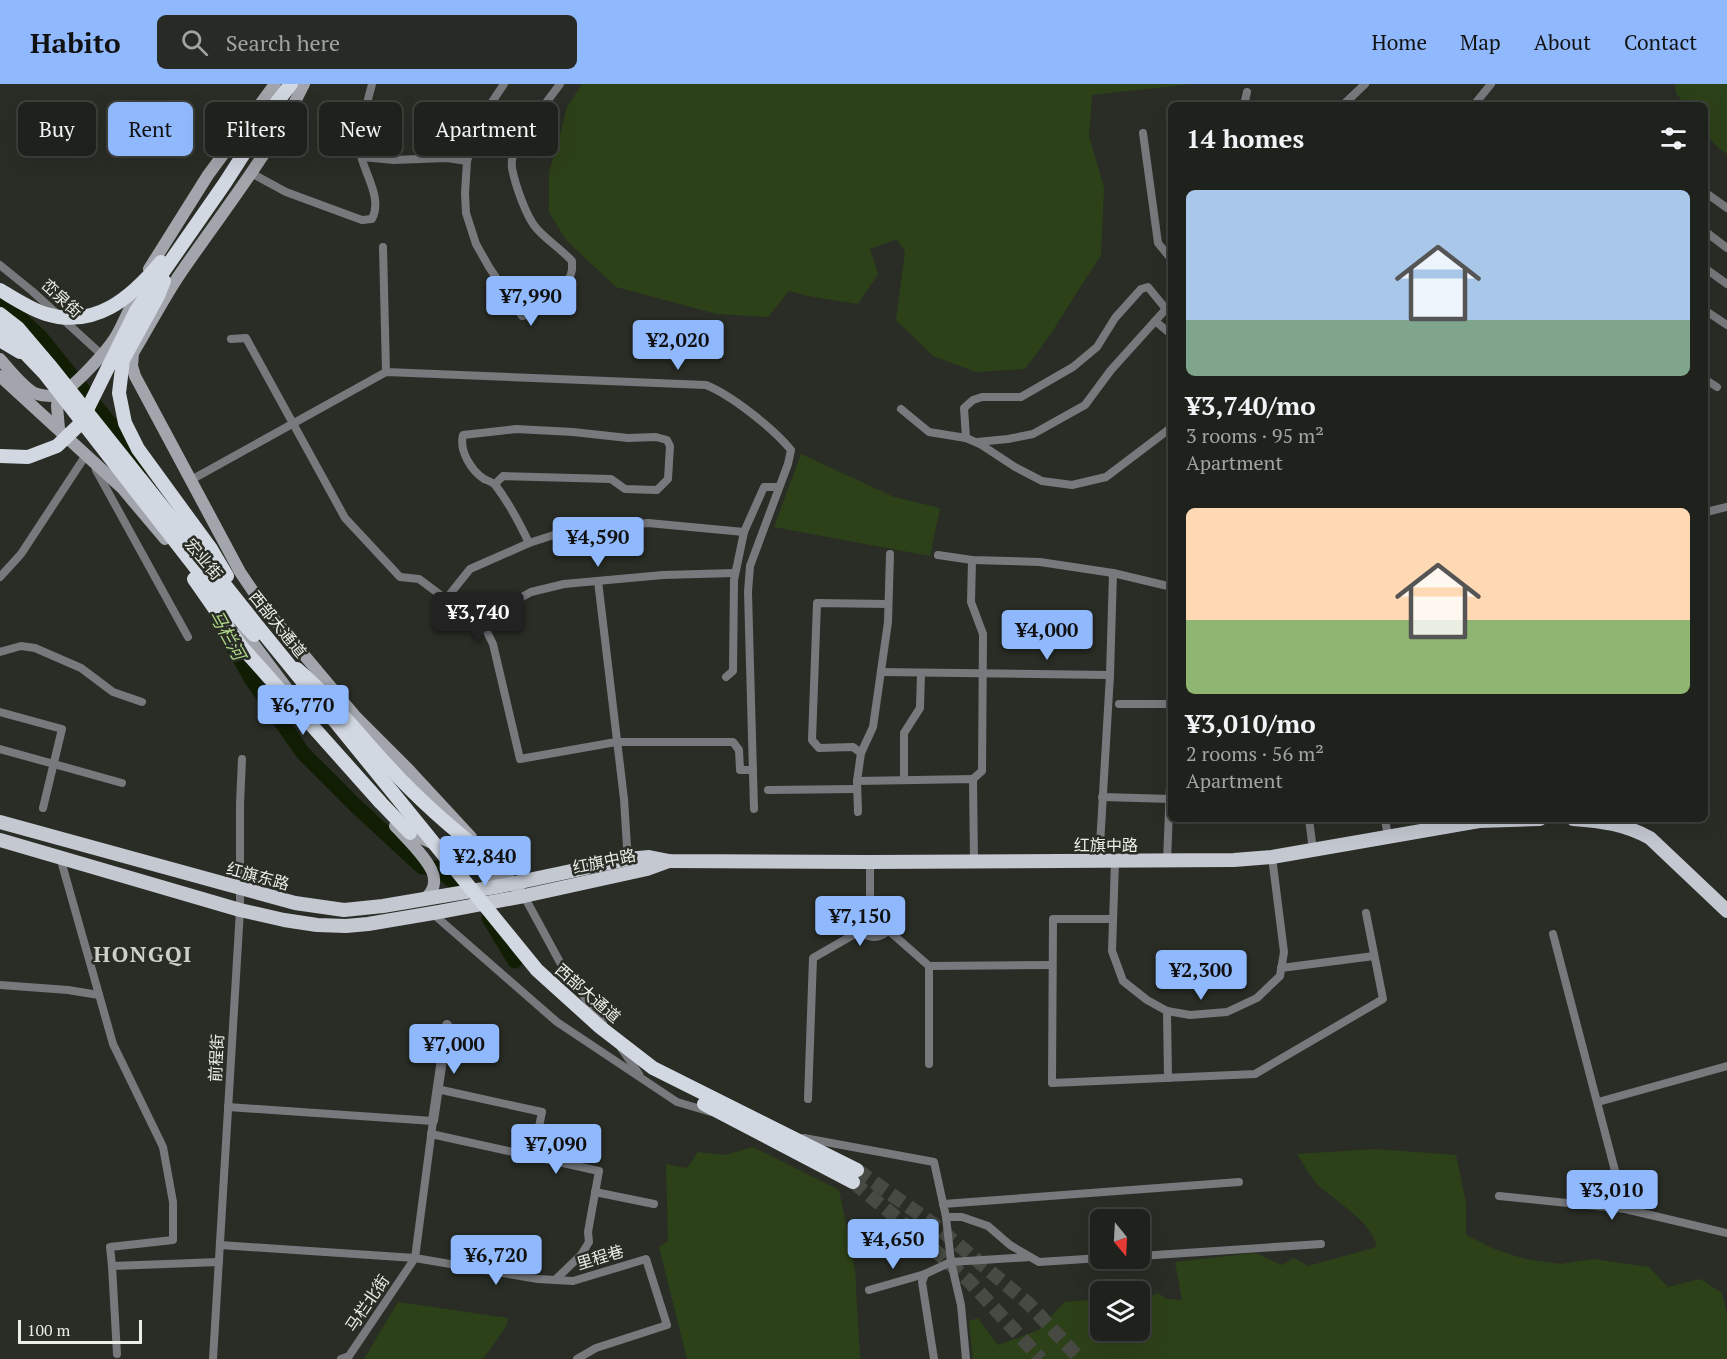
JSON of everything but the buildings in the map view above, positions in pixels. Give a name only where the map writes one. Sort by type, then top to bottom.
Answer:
[{"type":"highway","points":[[0,456],[28,458],[57,446],[80,424],[136,311],[290,84]]},
{"type":"highway","points":[[0,290],[44,314],[70,319],[94,316],[108,310],[154,270],[225,183]]},
{"type":"highway","points":[[172,260],[158,296],[123,360],[119,393],[123,413],[138,449],[211,549],[256,624]]},
{"type":"highway","name":"西部大通道","points":[[0,314],[18,328],[52,368],[537,970],[600,1027],[653,1068],[855,1176],[649,1075],[595,1033],[531,975],[260,641],[216,594],[38,366],[0,327]]},
{"type":"highway","points":[[0,340],[38,366]]},
{"type":"highway","points":[[148,508],[183,564],[240,645],[410,833]]},
{"type":"highway","points":[[281,655],[313,682],[428,807],[450,828],[490,858]]},
{"type":"main road","points":[[0,360],[34,393],[45,396],[58,395],[93,365],[115,338],[146,274],[208,175],[275,84]]},
{"type":"main road","points":[[251,173],[304,84]]},
{"type":"main road","name":"宏业街","points":[[251,173],[179,276],[133,353],[132,366],[135,376],[240,572],[263,606],[356,717],[409,770],[490,858],[511,889]]},
{"type":"main road","points":[[102,355],[135,376]]},
{"type":"main road","name":"宏业街","points":[[0,376],[122,488],[249,638],[357,784],[427,863],[434,878],[433,887],[424,900]]},
{"type":"main road","points":[[58,395],[59,429]]},
{"type":"main road","points":[[206,586],[218,591],[231,588],[239,579],[240,572]]},
{"type":"main road","name":"红旗东路","points":[[0,822],[319,908],[344,909],[511,889]]},
{"type":"main road","name":"红旗中路","points":[[511,889],[628,866],[649,857],[669,861],[1234,860],[1272,857],[1468,822]]},
{"type":"main road","points":[[1598,822],[1622,825],[1650,838],[1727,911]]},
{"type":"main road","points":[[395,826],[460,856],[511,889]]},
{"type":"main road","points":[[0,840],[240,910],[284,921],[317,925],[368,924],[435,912],[511,889]]},
{"type":"street","points":[[251,173],[286,192],[362,220],[372,219],[376,211],[373,192],[359,151],[372,84]]},
{"type":"street","points":[[504,84],[482,117],[467,161],[466,213],[476,244],[522,316],[570,277],[572,270],[572,261],[532,223],[512,167],[515,144],[560,84]]},
{"type":"street","points":[[1346,102],[1365,84]]},
{"type":"street","points":[[1476,102],[1491,84]]},
{"type":"street","points":[[1245,102],[1247,92]]},
{"type":"street","points":[[1143,133],[1158,243],[1168,255]]},
{"type":"street","points":[[362,157],[394,160],[447,158],[467,161]]},
{"type":"street","points":[[1708,194],[1727,208]]},
{"type":"street","points":[[1708,234],[1727,248]]},
{"type":"street","points":[[382,248],[387,372]]},
{"type":"street","name":"峦泉街","points":[[0,265],[102,355]]},
{"type":"street","points":[[1708,270],[1727,284]]},
{"type":"street","points":[[966,438],[964,408],[973,400],[982,397],[1021,397],[1073,367],[1097,347],[1115,318],[1141,289],[1148,287],[1168,306]]},
{"type":"street","points":[[976,442],[1033,434],[1085,405],[1111,370],[1168,308]]},
{"type":"street","points":[[1708,312],[1727,325]]},
{"type":"street","points":[[1155,321],[1168,332]]},
{"type":"street","points":[[231,339],[246,338],[345,518],[400,577],[419,579],[485,628],[493,644],[520,759],[616,742],[733,742],[739,750],[740,770],[753,770]]},
{"type":"street","points":[[191,480],[387,372],[706,385],[722,391],[781,438],[791,450],[788,464],[750,566],[748,592],[754,809]]},
{"type":"street","points":[[1708,381],[1717,387]]},
{"type":"street","points":[[901,409],[929,432],[966,438],[1042,481],[1072,485],[1106,477],[1168,430]]},
{"type":"street","points":[[495,484],[503,476],[611,479],[625,489],[657,490],[668,479],[670,446],[667,440],[656,436],[628,438],[516,429],[462,435],[461,443],[471,467],[495,484],[521,525],[529,543]]},
{"type":"street","points":[[0,577],[94,463]]},
{"type":"street","points":[[94,463],[188,637]]},
{"type":"street","points":[[726,677],[733,670],[734,580],[744,532],[764,487],[779,488]]},
{"type":"street","points":[[1708,512],[1727,507]]},
{"type":"street","points":[[446,599],[470,569],[529,543],[560,533],[648,523],[744,532]]},
{"type":"street","points":[[858,812],[857,785],[861,753],[873,727],[888,622],[890,554]]},
{"type":"street","points":[[938,555],[972,560],[1040,562],[1113,573],[1168,586]]},
{"type":"street","points":[[768,790],[904,780],[972,779],[982,771],[983,634],[970,602],[972,560]]},
{"type":"street","points":[[470,616],[484,615],[531,592],[564,584],[663,575],[735,573]]},
{"type":"street","points":[[1099,862],[1110,675],[1113,573]]},
{"type":"street","points":[[598,581],[624,799],[628,866]]},
{"type":"street","points":[[861,753],[853,747],[819,748],[812,740],[817,603],[888,604]]},
{"type":"street","points":[[0,652],[21,646],[35,648],[81,668],[113,692],[142,702]]},
{"type":"street","points":[[881,672],[1110,675]]},
{"type":"street","points":[[904,780],[904,733],[920,708],[921,673]]},
{"type":"street","points":[[1119,704],[1168,704]]},
{"type":"street","points":[[0,712],[62,729],[43,808]]},
{"type":"street","points":[[0,749],[122,783]]},
{"type":"street","name":"前程街","points":[[213,1359],[240,910],[242,759]]},
{"type":"street","points":[[972,779],[974,862]]},
{"type":"street","points":[[1102,797],[1168,798]]},
{"type":"street","points":[[1167,861],[1169,822]]},
{"type":"street","points":[[1309,822],[1313,850]]},
{"type":"street","points":[[1386,822],[1388,837]]},
{"type":"street","points":[[60,857],[113,1044],[163,1147],[173,1202],[173,1240],[110,1247],[117,1354]]},
{"type":"street","points":[[1115,862],[1112,951],[1123,981],[1147,1000],[1167,1011],[1190,1015],[1227,1011],[1257,998],[1280,976],[1284,952],[1272,857]]},
{"type":"street","points":[[870,862],[870,902]]},
{"type":"street","points":[[511,889],[562,966],[643,1080]]},
{"type":"street","points":[[870,902],[887,907],[892,918],[888,930],[875,937],[860,932],[857,926],[857,914],[860,909],[870,902]]},
{"type":"street","points":[[435,912],[557,1022],[677,1102],[813,1141],[934,1162],[946,1217],[951,1262],[961,1305],[966,1359]]},
{"type":"street","points":[[1113,919],[1053,918],[1052,1083],[1255,1074],[1383,999],[1366,913]]},
{"type":"street","points":[[888,930],[929,966],[1052,965]]},
{"type":"street","points":[[808,1099],[813,958],[860,932]]},
{"type":"street","points":[[1553,934],[1625,1209]]},
{"type":"street","points":[[1281,968],[1374,956]]},
{"type":"street","points":[[929,966],[929,1064]]},
{"type":"street","points":[[0,985],[68,990],[99,995]]},
{"type":"street","points":[[1167,1011],[1168,1078]]},
{"type":"street","points":[[415,1258],[447,1025]]},
{"type":"street","points":[[1598,1102],[1727,1066]]},
{"type":"street","points":[[437,1089],[542,1112],[533,1156]]},
{"type":"street","points":[[228,1107],[433,1121]]},
{"type":"street","points":[[431,1134],[599,1171],[588,1232],[589,1242],[581,1255],[555,1280]]},
{"type":"street","points":[[943,1204],[1239,1182]]},
{"type":"street","points":[[595,1192],[654,1204]]},
{"type":"street","points":[[1499,1196],[1625,1209],[1727,1233]]},
{"type":"street","points":[[946,1217],[962,1217],[988,1226],[1010,1245],[1039,1262],[1090,1259]]},
{"type":"street","points":[[1150,1255],[1321,1244]]},
{"type":"street","name":"里程巷","points":[[220,1245],[415,1258],[537,1280],[573,1281],[646,1259],[667,1325],[596,1348],[577,1359]]},
{"type":"street","points":[[869,1290],[925,1274],[951,1262],[1030,1257]]},
{"type":"street","name":"马栏北街","points":[[341,1359],[349,1356],[415,1258]]},
{"type":"street","points":[[112,1266],[219,1262]]},
{"type":"street","points":[[925,1274],[922,1282],[934,1359]]},
{"type":"green space","points":[[582,84],[1191,84],[1092,95],[1089,136],[1104,188],[1101,255],[1048,338],[1025,369],[976,372],[933,356],[896,320],[905,252],[897,239],[870,249],[878,274],[858,304],[789,291],[768,317],[717,314],[616,287],[566,240],[549,212],[549,172],[554,156],[558,156],[558,142],[567,107]]},
{"type":"green space","points":[[1675,84],[1727,84],[1727,154],[1714,143],[1708,134],[1708,102],[1683,102],[1676,93]]},
{"type":"green space","points":[[801,454],[894,497],[940,508],[930,556],[774,527]]},
{"type":"green space","points":[[753,1147],[839,1190],[855,1269],[860,1359],[687,1359],[659,1247],[668,1241],[666,1164],[687,1168],[698,1152],[725,1155]]},
{"type":"green space","points":[[1375,1149],[1456,1155],[1466,1203],[1466,1235],[1494,1249],[1525,1259],[1561,1264],[1593,1259],[1649,1267],[1668,1287],[1700,1279],[1722,1293],[1727,1315],[1727,1359],[973,1359],[969,1321],[978,1318],[998,1345],[1039,1330],[1064,1302],[1090,1300],[1090,1341],[1150,1341],[1150,1297],[1158,1293],[1167,1299],[1182,1300],[1175,1262],[1255,1253],[1282,1265],[1294,1258],[1308,1266],[1377,1247],[1368,1229],[1353,1213],[1319,1186],[1297,1154]]},
{"type":"green space","points":[[398,1302],[508,1318],[506,1327],[483,1359],[364,1359]]},
{"type":"waterway","name":"马栏河","points":[[0,299],[42,339],[115,430],[139,471]]},
{"type":"waterway","name":"马栏河","points":[[225,632],[252,680],[303,753],[422,867],[437,868],[474,899]]},
{"type":"waterway","name":"马栏河","points":[[489,918],[515,961]]},
{"type":"tunnel","points":[[857,1170],[936,1226],[1029,1304],[1080,1359]]},
{"type":"tunnel","points":[[853,1182],[919,1236],[970,1282],[1041,1359]]},
{"type":"district","name":"HONGQI","points":[[143,954]]}]
